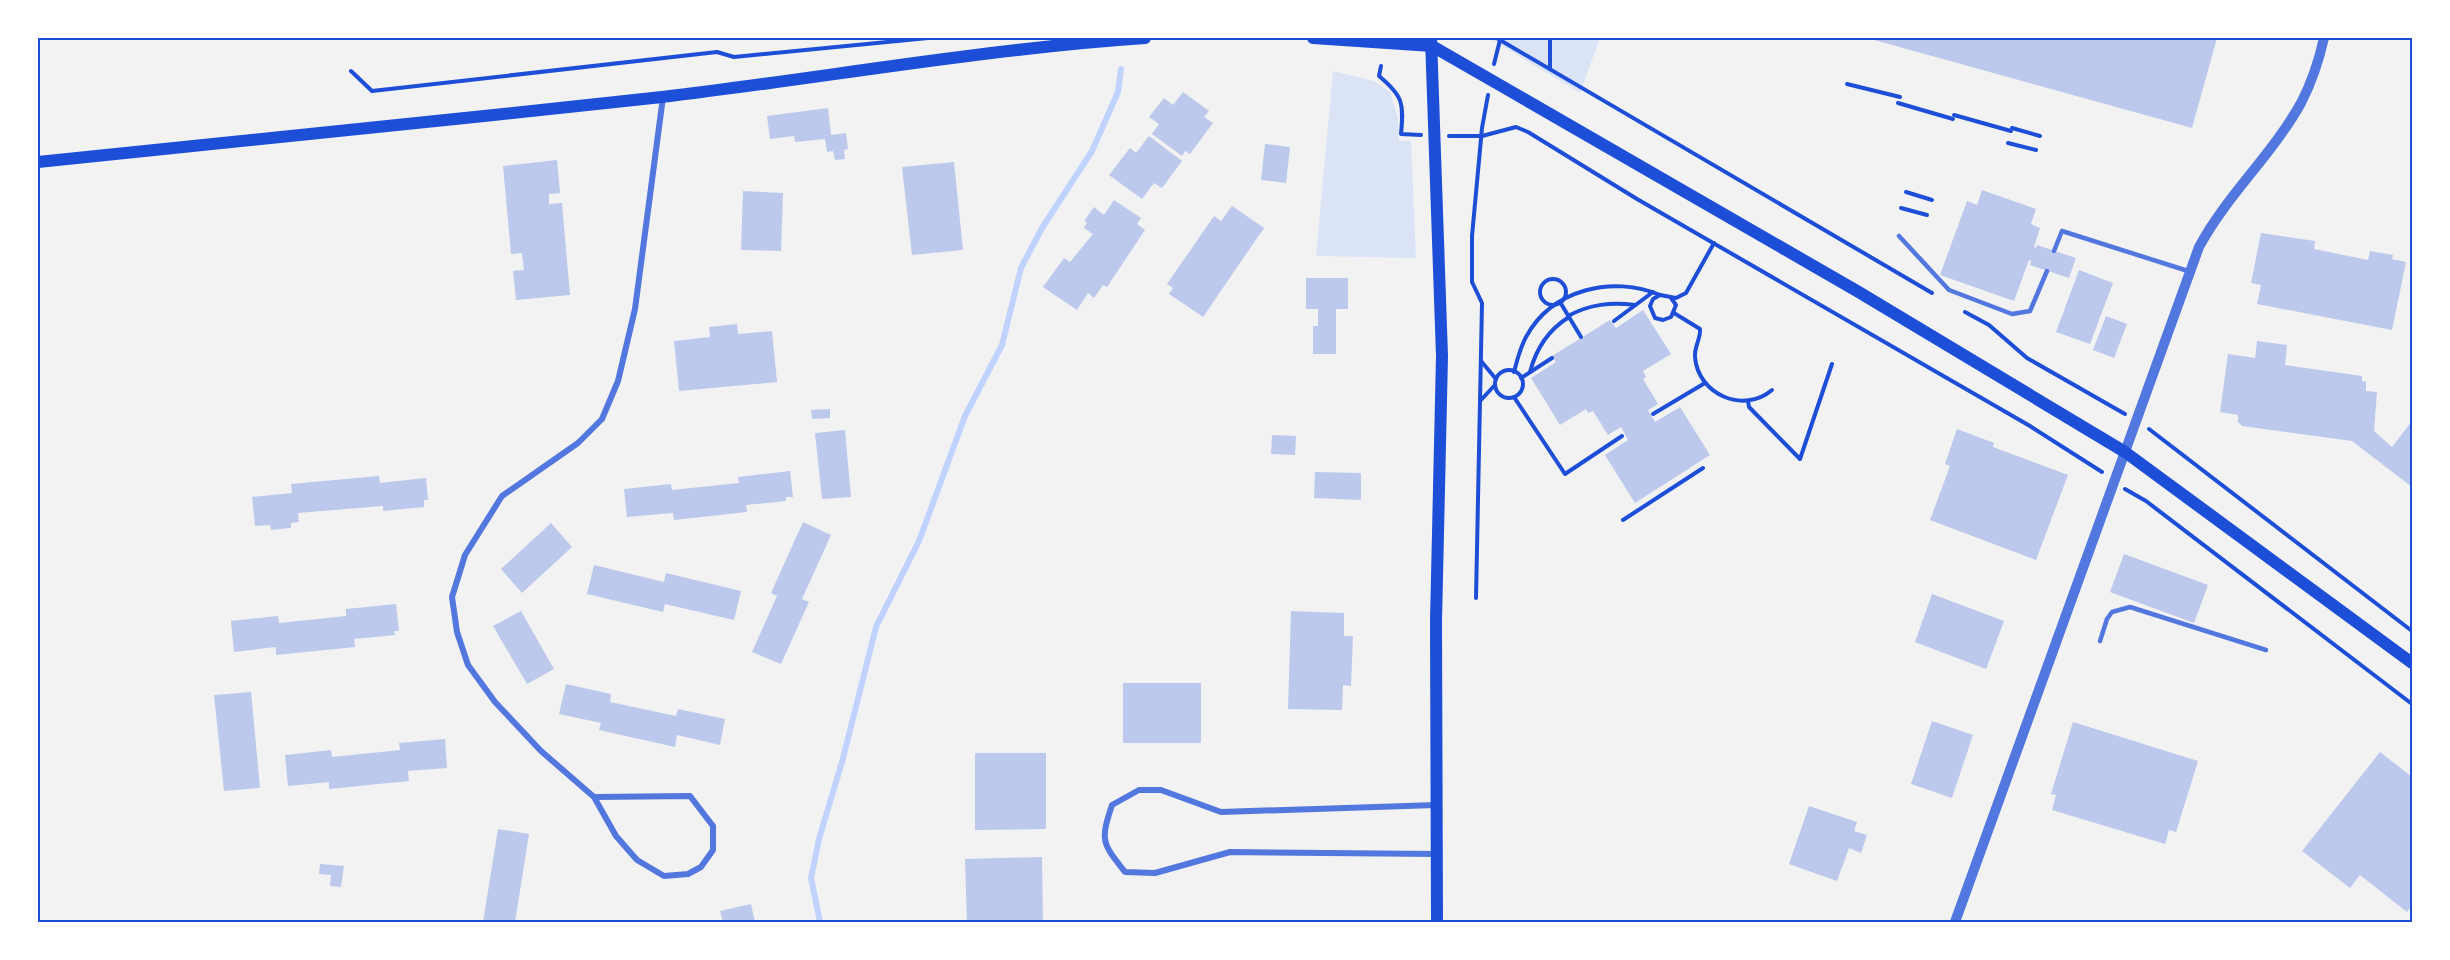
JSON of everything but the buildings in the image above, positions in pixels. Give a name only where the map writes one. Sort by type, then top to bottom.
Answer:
[{"type":"main road","points":[[38,162],[663,96],[944,58],[1070,43],[1145,38]]},
{"type":"main road","points":[[1313,38],[1431,42],[1490,80],[1857,291],[2125,452],[2412,663]]},
{"type":"main road","points":[[1431,42],[1442,356],[1436,621],[1437,922]]},
{"type":"street","points":[[1955,922],[2199,247],[2210,225],[2274,144],[2301,103],[2318,64],[2324,38]]},
{"type":"street","points":[[594,797],[690,796],[713,826],[713,850],[700,867],[688,874],[664,876],[637,860],[616,836],[594,797],[541,751],[495,702],[468,665],[457,632],[452,597],[465,555],[502,496],[578,443],[602,419],[618,381],[635,309],[663,96]]},
{"type":"street","points":[[1436,805],[1221,812],[1161,790],[1139,790],[1112,805],[1103,831],[1107,848],[1125,872],[1155,873],[1230,852],[1437,854]]},
{"type":"lane","points":[[2054,251],[2062,231],[2190,272]]},
{"type":"lane","points":[[1899,236],[1949,290],[2012,314],[2030,310],[2047,271]]},
{"type":"lane","points":[[2100,641],[2107,619],[2112,612],[2130,607],[2266,650]]},
{"type":"path","points":[[351,71],[372,91],[717,52],[734,57],[928,38]]},
{"type":"path","points":[[1550,38],[1550,70]]},
{"type":"path","points":[[1476,598],[1482,303],[1472,282],[1472,236],[1482,136],[1499,39],[1940,297]]},
{"type":"path","points":[[1381,66],[1378,76],[1401,99],[1401,134],[1482,136],[1516,127],[1528,132],[2030,426],[2115,480],[2319,630],[2412,704]]},
{"type":"path","points":[[1847,84],[1900,97]]},
{"type":"path","points":[[1898,104],[2040,136]]},
{"type":"path","points":[[2008,143],[2036,150]]},
{"type":"path","points":[[1906,192],[1932,200]]},
{"type":"path","points":[[1901,208],[1927,215]]},
{"type":"path","points":[[1514,372],[1527,335],[1546,311],[1560,302],[1566,292],[1563,284],[1555,279],[1547,280],[1541,286],[1542,298],[1552,304],[1560,302],[1593,288],[1614,285],[1632,286],[1671,298],[1681,297],[1686,293],[1714,243]]},
{"type":"path","points":[[1614,321],[1653,292]]},
{"type":"path","points":[[1660,295],[1651,302],[1652,314],[1663,320],[1674,313],[1676,305],[1671,298]]},
{"type":"path","points":[[1560,302],[1581,337]]},
{"type":"path","points":[[1530,372],[1533,360],[1546,336],[1558,323],[1581,309],[1602,304],[1635,305]]},
{"type":"path","points":[[1959,308],[1989,325],[2027,358],[2158,434],[2412,631]]},
{"type":"path","points":[[1674,313],[1700,329],[1695,357],[1697,367],[1705,382],[1720,396],[1748,401],[1760,398],[1772,390]]},
{"type":"path","points":[[1521,378],[1552,358]]},
{"type":"path","points":[[1481,360],[1496,379]]},
{"type":"path","points":[[1748,401],[1749,407],[1800,459],[1832,364]]},
{"type":"path","points":[[1480,401],[1495,385],[1496,379],[1502,372],[1514,372],[1521,378],[1522,387],[1514,397]]},
{"type":"path","points":[[1653,414],[1705,382]]},
{"type":"path","points":[[1495,385],[1501,396],[1514,397]]},
{"type":"path","points":[[1514,397],[1564,474],[1622,436]]},
{"type":"path","points":[[1623,520],[1703,468]]},
{"type":"shaded area","points":[[1489,38],[1600,38],[1580,93]]},
{"type":"shaded area","points":[[1333,71],[1374,81],[1390,92],[1398,118],[1399,141],[1411,141],[1416,258],[1316,256]]},
{"type":"waterway","points":[[820,922],[811,878],[819,839],[842,762],[876,627],[919,541],[965,416],[1002,345],[1021,268],[1042,228],[1092,151],[1118,92],[1121,69]]}]
